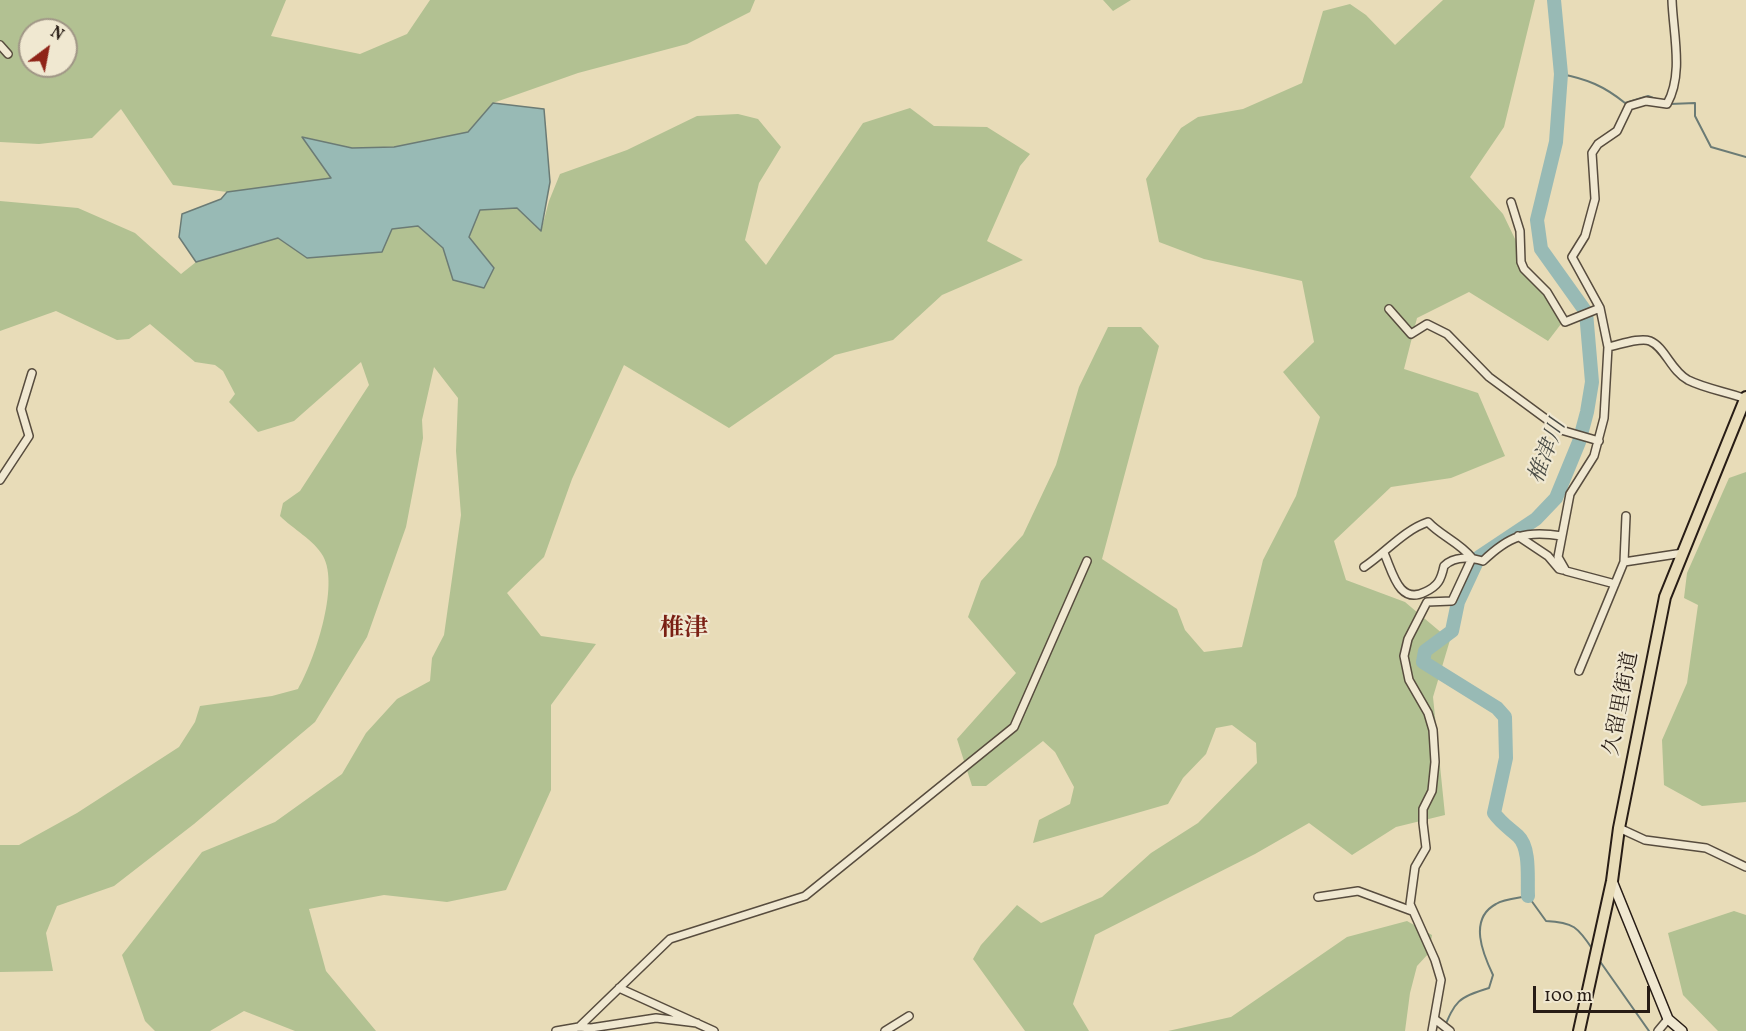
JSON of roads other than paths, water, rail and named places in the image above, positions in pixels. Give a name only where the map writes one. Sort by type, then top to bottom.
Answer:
[{"type":"main road","name":"久留里街道","points":[[1579,1031],[1612,881],[1619,828],[1665,597],[1746,398]]},
{"type":"main road","points":[[1612,881],[1668,1019],[1682,1031]]},
{"type":"street","points":[[1566,571],[1558,557],[1570,494],[1594,456],[1599,441],[1604,418],[1608,347],[1600,308],[1572,257],[1586,236],[1595,199],[1592,153],[1598,144],[1617,131],[1629,106],[1646,101],[1667,104],[1671,97],[1676,69],[1671,0]]},
{"type":"street","points":[[0,45],[9,54]]},
{"type":"street","points":[[1510,202],[1521,231],[1521,262],[1524,269],[1547,292],[1565,322],[1600,308]]},
{"type":"street","points":[[1389,309],[1410,334],[1426,324],[1447,334],[1489,377],[1561,430],[1599,441]]},
{"type":"street","points":[[1608,347],[1651,341],[1661,349],[1675,370],[1688,380],[1746,398]]},
{"type":"street","points":[[0,480],[29,436],[21,409],[32,373]]},
{"type":"street","points":[[1579,671],[1624,562],[1626,516]]},
{"type":"street","points":[[1364,567],[1384,553],[1414,526],[1428,522],[1440,535],[1452,538],[1472,558]]},
{"type":"street","points":[[1384,553],[1401,592],[1408,596],[1417,596],[1434,588],[1448,562],[1472,558],[1483,561],[1497,548],[1518,536],[1541,532],[1562,536]]},
{"type":"street","points":[[1518,536],[1548,556],[1559,569],[1615,584]]},
{"type":"street","points":[[1624,562],[1683,553]]},
{"type":"street","points":[[1432,1031],[1436,1020],[1441,980],[1435,960],[1412,911],[1411,885],[1415,867],[1426,848],[1424,809],[1432,791],[1435,762],[1433,730],[1428,713],[1409,680],[1404,656],[1408,639],[1427,602],[1452,601],[1472,558]]},
{"type":"street","points":[[580,1029],[670,939],[805,896],[1014,727],[1088,561]]},
{"type":"street","points":[[1619,828],[1645,840],[1706,848],[1746,867]]},
{"type":"street","points":[[1318,897],[1358,891],[1412,911]]},
{"type":"street","points":[[619,988],[710,1030]]},
{"type":"street","points":[[660,1018],[665,1009]]},
{"type":"street","points":[[885,1031],[909,1016]]},
{"type":"street","points":[[556,1031],[660,1018],[697,1023]]},
{"type":"street","points":[[1658,1031],[1668,1019]]},
{"type":"street","points":[[1436,1020],[1450,1031]]},
{"type":"water","points":[[493,103],[544,109],[550,182],[541,231],[517,208],[480,210],[469,237],[494,268],[484,288],[453,280],[443,248],[418,226],[392,229],[382,252],[307,258],[278,238],[196,262],[179,237],[182,214],[221,199],[227,192],[331,178],[302,137],[352,148],[394,147],[468,132]]},
{"type":"waterway","name":"椎津川","points":[[1528,896],[1525,848],[1518,836],[1494,813],[1506,758],[1505,717],[1497,708],[1423,662],[1425,651],[1452,631],[1458,602],[1479,557],[1536,519],[1556,498],[1579,442],[1587,412],[1592,382],[1586,312],[1541,249],[1537,220],[1556,142],[1561,74],[1554,0]]},
{"type":"waterway","points":[[1561,74],[1595,84],[1625,103],[1648,96],[1659,100]]},
{"type":"waterway","points":[[1670,104],[1695,103],[1695,116],[1711,147],[1746,157]]},
{"type":"waterway","points":[[1443,1031],[1459,1002],[1470,994],[1489,988],[1493,975],[1482,947],[1480,928],[1487,910],[1496,904],[1528,896],[1546,921],[1574,927],[1593,950]]},
{"type":"waterway","points":[[1599,960],[1649,1031]]},
{"type":"district","name":"椎津","points":[[684,631]]}]
